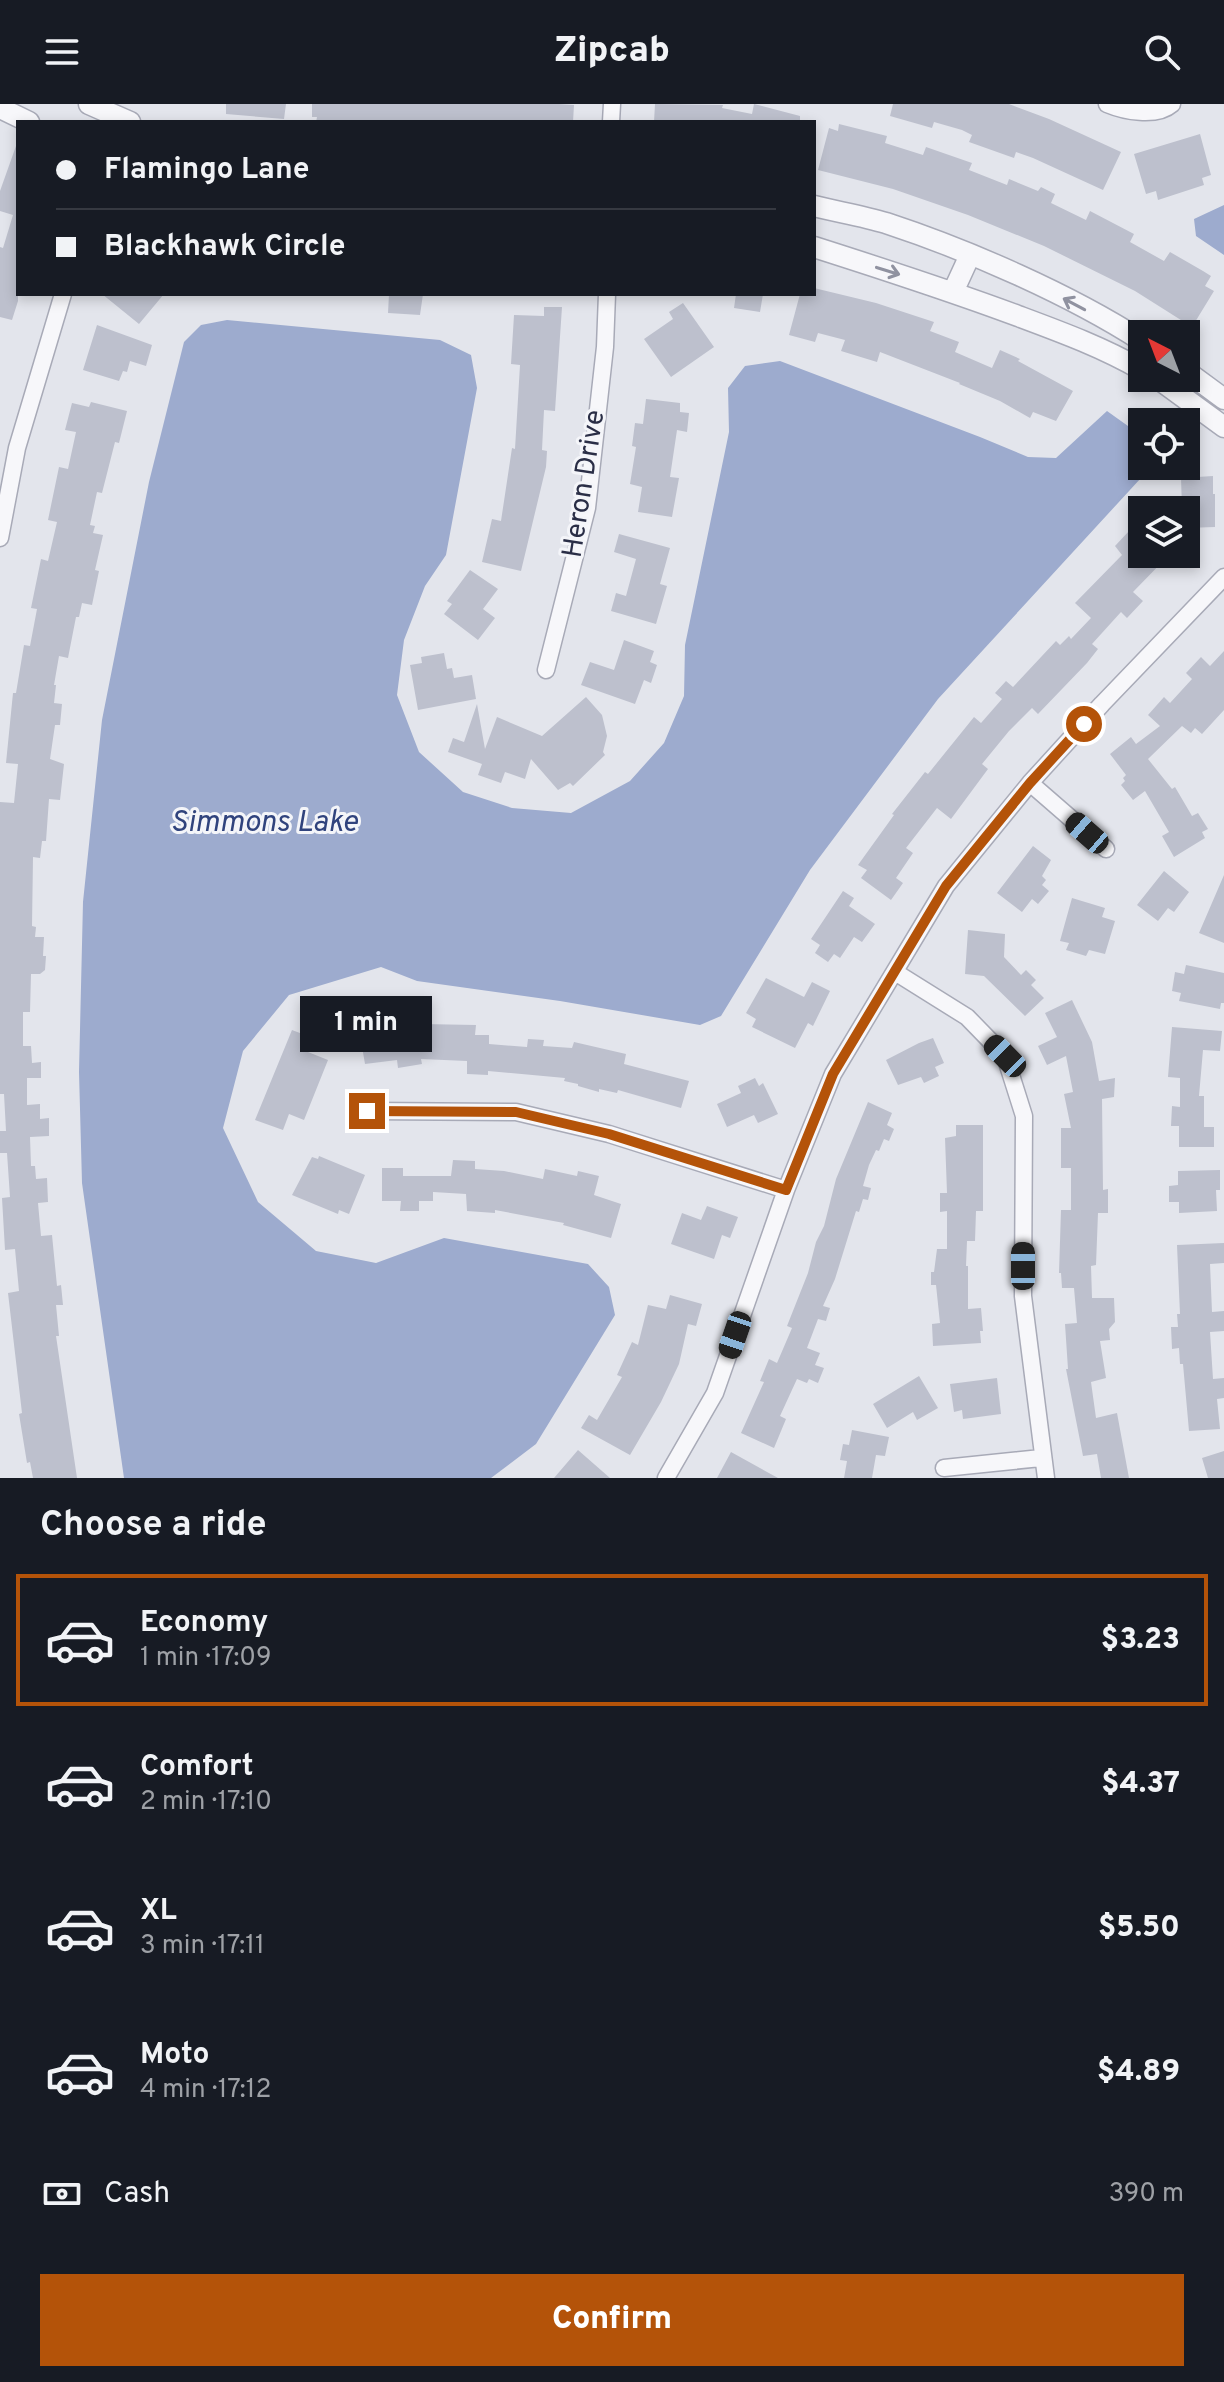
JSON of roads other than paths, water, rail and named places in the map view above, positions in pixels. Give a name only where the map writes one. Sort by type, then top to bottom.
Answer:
[{"type":"street","points":[[89,104],[126,117]]},
{"type":"street","points":[[1107,104],[1126,111],[1166,109],[1172,104]]},
{"type":"street","points":[[0,108],[25,120]]},
{"type":"street","points":[[816,206],[883,222],[970,255],[1065,299],[1128,333]]},
{"type":"street","points":[[816,248],[953,292],[1128,362]]},
{"type":"street","points":[[953,292],[970,255]]},
{"type":"street","points":[[0,538],[17,448],[62,296]]},
{"type":"street","name":"Heron Drive","points":[[546,670],[587,508],[605,347],[607,296]]},
{"type":"street","points":[[1113,354],[1128,341]]},
{"type":"street","points":[[1200,381],[1224,399]]},
{"type":"street","points":[[1176,392],[1224,427]]},
{"type":"street","points":[[666,1478],[715,1393],[786,1190],[833,1074],[946,886],[1030,783],[1224,577]]},
{"type":"street","points":[[1030,783],[1106,849]]},
{"type":"street","points":[[895,972],[967,1017],[1005,1056],[1024,1116],[1023,1296],[1041,1458],[1046,1478]]},
{"type":"street","points":[[367,1111],[516,1112],[609,1134],[786,1190]]},
{"type":"street","points":[[944,1468],[1041,1458]]},
{"type":"water","points":[[1224,205],[1224,255],[1196,236],[1194,219]]},
{"type":"water","name":"Simmons Lake","points":[[227,320],[440,340],[471,355],[477,388],[446,555],[425,586],[404,640],[397,695],[419,752],[463,792],[512,808],[571,813],[630,781],[664,743],[684,696],[685,645],[729,432],[728,388],[745,366],[780,361],[1028,457],[1056,458],[1107,411],[1128,426],[1128,480],[1139,480],[938,699],[810,870],[721,1016],[700,1025],[417,981],[381,967],[289,995],[243,1051],[223,1128],[258,1202],[316,1251],[376,1263],[444,1238],[588,1264],[609,1287],[615,1315],[536,1444],[491,1478],[124,1478],[82,1183],[79,1072],[83,902],[102,720],[149,482],[184,342],[201,325]]}]
